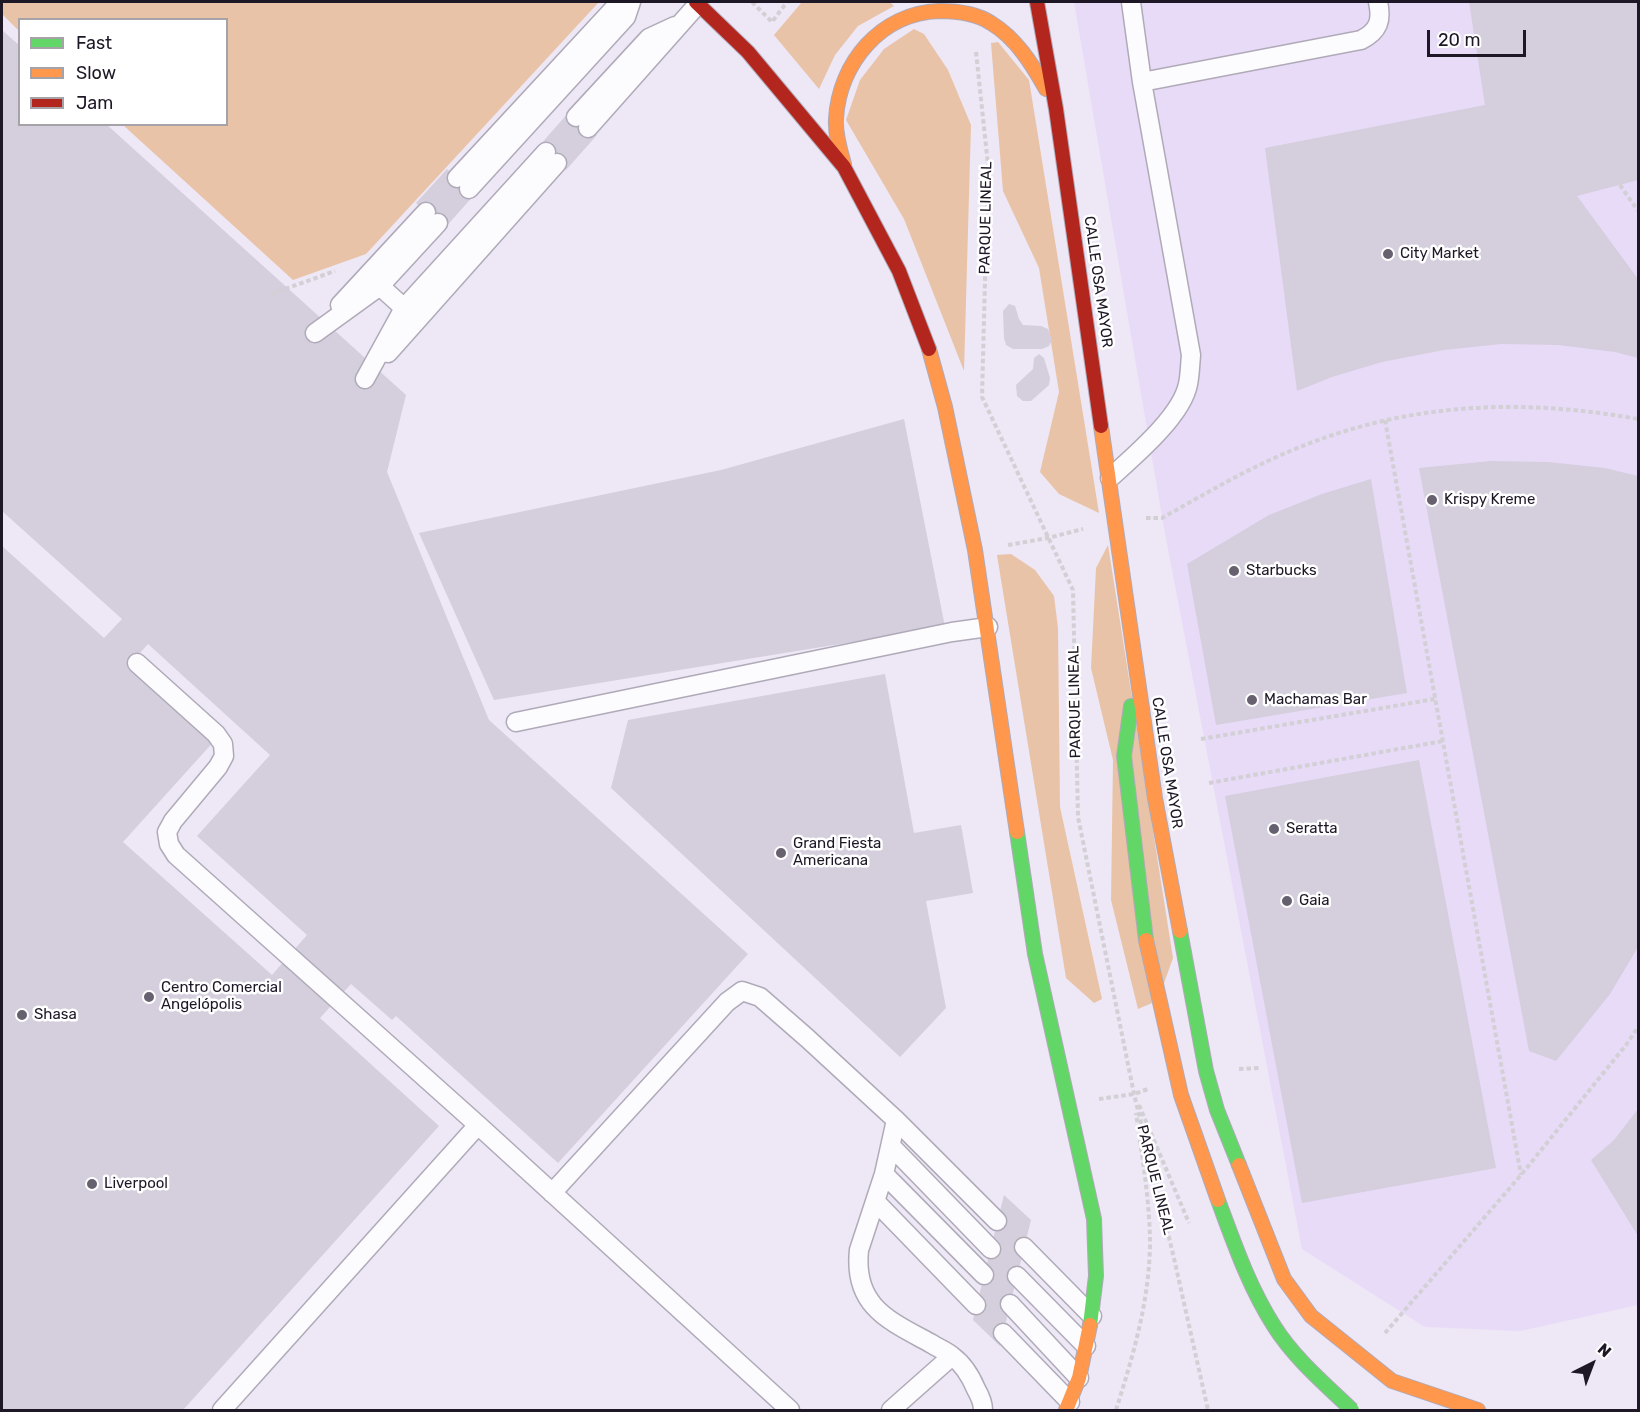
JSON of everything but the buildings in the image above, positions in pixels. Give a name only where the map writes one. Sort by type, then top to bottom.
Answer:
[{"type":"street","name":"CALLE OSA MAYOR","points":[[1037,2],[1056,110],[1155,798],[1206,1071],[1218,1110],[1284,1279],[1311,1316],[1392,1382],[1478,1410]]},
{"type":"street","points":[[697,3],[748,52],[844,167],[899,271],[928,344],[945,407],[975,550],[988,627],[1035,954],[1094,1219],[1096,1276],[1092,1316],[1079,1378],[1068,1406]]},
{"type":"street","points":[[844,167],[838,144],[836,119],[839,95],[854,60],[866,44],[885,26],[910,14],[937,10],[972,14],[998,27],[1023,51],[1038,73],[1056,110]]},
{"type":"street","points":[[1137,677],[1125,732],[1124,756],[1146,940],[1181,1095],[1242,1266],[1274,1327],[1304,1364],[1352,1410]]},
{"type":"lane","points":[[620,2],[463,183],[626,17],[631,2]]},
{"type":"lane","points":[[1110,478],[1147,443],[1175,412],[1188,386],[1191,355],[1142,82],[1131,2]]},
{"type":"lane","points":[[1142,82],[1361,40],[1372,34],[1380,24],[1378,2]]},
{"type":"lane","points":[[582,122],[681,24],[697,3]]},
{"type":"lane","points":[[364,379],[411,314],[551,157]]},
{"type":"lane","points":[[315,333],[374,280],[432,217]]},
{"type":"lane","points":[[374,280],[411,314]]},
{"type":"lane","points":[[516,722],[952,632],[988,627]]},
{"type":"lane","points":[[137,663],[216,734],[223,744],[224,756],[218,767],[173,821],[167,832],[169,844],[176,855],[478,1125],[790,1410]]},
{"type":"lane","points":[[552,1193],[727,1002],[742,991],[760,997],[896,1120],[997,1221]]},
{"type":"lane","points":[[896,1120],[884,1174],[860,1250],[858,1263],[862,1286],[871,1304],[879,1313],[952,1356],[971,1377],[983,1403],[983,1410]]},
{"type":"lane","points":[[222,1410],[478,1125]]},
{"type":"lane","points":[[891,1146],[991,1249]]},
{"type":"lane","points":[[884,1174],[984,1275]]},
{"type":"lane","points":[[876,1202],[976,1305]]},
{"type":"lane","points":[[1024,1247],[1092,1316]]},
{"type":"lane","points":[[1017,1276],[1086,1346]]},
{"type":"lane","points":[[1010,1304],[1079,1378]]},
{"type":"lane","points":[[1003,1333],[1068,1406]]},
{"type":"lane","points":[[891,1410],[952,1356]]},
{"type":"path","points":[[752,2],[772,22],[787,2]]},
{"type":"path","name":"PARQUE LINEAL","points":[[972,14],[988,165],[982,397],[1073,590],[1078,817],[1139,1120],[1173,1254],[1208,1410]]},
{"type":"path","points":[[1620,185],[1638,211]]},
{"type":"path","points":[[975,550],[1048,538],[1114,520],[1162,518],[1269,460],[1322,438],[1385,420],[1433,411],[1490,406],[1547,407],[1638,419]]},
{"type":"path","points":[[1385,420],[1521,1175]]},
{"type":"path","points":[[1201,739],[1435,699]]},
{"type":"path","points":[[1209,783],[1443,741]]},
{"type":"path","points":[[1381,1338],[1521,1175],[1638,1027]]},
{"type":"path","name":"PARQUE LINEAL","points":[[1116,1410],[1135,1348],[1147,1286],[1150,1244],[1139,1120]]},
{"type":"shaded area","points":[[2,2],[599,2],[366,254],[293,280],[124,126],[228,126],[228,18],[18,18],[18,30],[2,14]]},
{"type":"shaded area","points":[[802,2],[890,2],[894,6],[858,26],[835,55],[819,89],[774,35]]},
{"type":"shaded area","points":[[1074,2],[1638,2],[1638,1305],[1520,1331],[1425,1327],[1302,1249],[1164,528]]},
{"type":"shaded area","points":[[914,29],[924,34],[948,70],[971,125],[964,371],[904,219],[846,120],[860,80],[884,49]]},
{"type":"shaded area","points":[[998,42],[1029,80],[1099,513],[1059,494],[1040,472],[1059,392],[1039,268],[1003,191],[991,43]]},
{"type":"shaded area","points":[[1108,545],[1173,958],[1162,989],[1152,1003],[1138,1009],[1111,900],[1113,760],[1091,668],[1096,568]]},
{"type":"shaded area","points":[[1011,554],[1035,570],[1054,596],[1058,628],[1060,807],[1102,999],[1094,1003],[1066,978],[997,555]]},
{"type":"traffic: fast","points":[[1131,706],[1124,756],[1146,940]]},
{"type":"traffic: fast","points":[[1017,832],[1035,954],[1094,1219],[1096,1276],[1090,1325]]},
{"type":"traffic: fast","points":[[1180,931],[1206,1071],[1217,1110],[1239,1165]]},
{"type":"traffic: fast","points":[[1218,1200],[1250,1280],[1274,1326],[1300,1360],[1352,1410]]},
{"type":"traffic: slow","points":[[844,164],[838,142],[836,119],[845,79],[867,45],[882,31],[899,21],[918,14],[939,11],[953,11],[979,17],[1000,29],[1016,44],[1046,89]]},
{"type":"traffic: slow","points":[[929,349],[945,407],[975,550],[1017,832]]},
{"type":"traffic: slow","points":[[1101,426],[1155,798],[1180,931]]},
{"type":"traffic: slow","points":[[1146,940],[1181,1095],[1218,1200]]},
{"type":"traffic: slow","points":[[1239,1165],[1284,1279],[1311,1316],[1392,1381],[1478,1410]]},
{"type":"traffic: slow","points":[[1066,1410],[1079,1378],[1090,1325]]},
{"type":"traffic: jam","points":[[696,2],[748,52],[844,167],[899,271],[929,349]]},
{"type":"traffic: jam","points":[[1037,2],[1056,109],[1101,426]]},
{"type":"place","name":"City Market","points":[[1388,254]]},
{"type":"place","name":"Krispy Kreme","points":[[1432,500]]},
{"type":"place","name":"Starbucks","points":[[1234,571]]},
{"type":"place","name":"Machamas Bar","points":[[1252,700]]},
{"type":"place","name":"Seratta","points":[[1274,829]]},
{"type":"place","name":"Grand Fiesta Americana","points":[[781,853]]},
{"type":"place","name":"Gaia","points":[[1287,901]]},
{"type":"place","name":"Centro Comercial Angelópolis","points":[[149,997]]},
{"type":"place","name":"Shasa","points":[[22,1015]]},
{"type":"place","name":"Liverpool","points":[[92,1184]]}]
